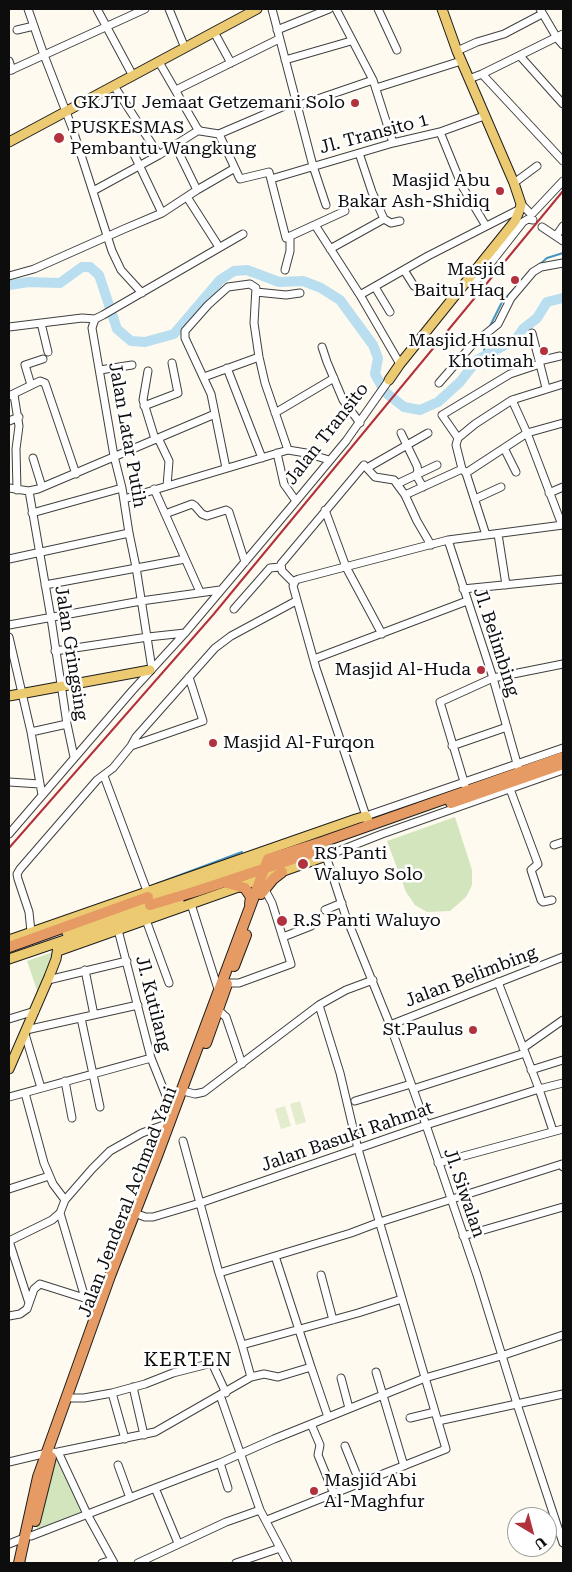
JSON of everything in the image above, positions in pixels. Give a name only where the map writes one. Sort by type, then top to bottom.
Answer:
[{"type":"highway","points":[[266,875],[365,815],[516,763],[561,761]]},
{"type":"highway","points":[[9,947],[148,898],[197,891],[223,882],[266,875],[561,761]]},
{"type":"highway","points":[[266,875],[273,879],[282,872]]},
{"type":"highway","name":"Jalan Jenderal Achmad Yani","points":[[52,1452],[100,1303],[125,1246],[144,1215],[191,1093],[228,983],[249,910],[266,875]]},
{"type":"highway","name":"Jalan Jenderal Achmad Yani","points":[[144,1215],[171,1118],[218,989],[237,949],[266,875]]},
{"type":"highway","points":[[223,882],[247,890],[251,897],[249,910]]},
{"type":"highway","name":"Jalan Jenderal Achmad Yani","points":[[25,1563],[27,1537],[38,1477],[78,1398],[125,1246]]},
{"type":"highway","name":"Jalan Jenderal Achmad Yani","points":[[19,1563],[27,1537]]},
{"type":"main road","points":[[442,9],[468,78],[514,183],[520,206]]},
{"type":"main road","points":[[9,142],[253,10]]},
{"type":"main road","name":"Jalan Transito","points":[[389,380],[515,221],[520,206]]},
{"type":"main road","points":[[9,696],[151,670]]},
{"type":"main road","points":[[9,954],[148,898],[365,815]]},
{"type":"main road","points":[[282,872],[325,852]]},
{"type":"main road","points":[[9,940],[31,929],[148,898],[266,875]]},
{"type":"main road","points":[[117,926],[146,920],[242,887],[266,875]]},
{"type":"main road","points":[[9,959],[58,949],[178,902],[197,891]]},
{"type":"main road","points":[[9,1070],[48,980],[58,949]]},
{"type":"street","points":[[28,9],[67,112],[116,261],[121,270],[142,293]]},
{"type":"street","points":[[97,9],[134,76]]},
{"type":"street","points":[[9,61],[10,71],[145,9]]},
{"type":"street","points":[[169,9],[185,48]]},
{"type":"street","points":[[272,9],[313,166],[326,205]]},
{"type":"street","points":[[277,30],[329,9]]},
{"type":"street","points":[[336,9],[373,80],[393,144]]},
{"type":"street","points":[[378,9],[397,50]]},
{"type":"street","points":[[457,51],[477,42],[504,34],[541,11],[560,36],[563,45]]},
{"type":"street","points":[[17,30],[34,26]]},
{"type":"street","points":[[214,32],[231,63]]},
{"type":"street","points":[[468,78],[482,74],[560,36]]},
{"type":"street","points":[[176,90],[279,39]]},
{"type":"street","points":[[285,60],[351,41]]},
{"type":"street","points":[[520,56],[563,104]]},
{"type":"street","points":[[376,88],[461,61]]},
{"type":"street","points":[[159,62],[199,130]]},
{"type":"street","points":[[482,74],[563,161]]},
{"type":"street","points":[[93,191],[159,155],[199,130],[219,134],[296,104],[373,80]]},
{"type":"street","points":[[114,86],[159,155]]},
{"type":"street","name":"Jl. Transito 1","points":[[271,178],[440,132],[484,116]]},
{"type":"street","points":[[440,132],[462,186],[486,226]]},
{"type":"street","points":[[219,134],[240,179],[268,172],[286,236],[290,237]]},
{"type":"street","points":[[175,145],[197,190]]},
{"type":"street","points":[[132,150],[162,213]]},
{"type":"street","points":[[359,153],[372,192],[384,219],[391,223],[400,220]]},
{"type":"street","points":[[514,183],[537,166]]},
{"type":"street","points":[[9,276],[34,269],[162,213],[235,168]]},
{"type":"street","points":[[360,295],[520,206],[533,214],[563,181]]},
{"type":"street","points":[[187,197],[219,247]]},
{"type":"street","points":[[290,237],[344,211]]},
{"type":"street","points":[[330,249],[384,219]]},
{"type":"street","points":[[468,279],[473,281],[479,278],[523,222],[528,219],[533,220]]},
{"type":"street","points":[[315,225],[360,295],[400,364]]},
{"type":"street","points":[[556,236],[563,226]]},
{"type":"street","points":[[542,227],[563,241]]},
{"type":"street","points":[[9,327],[82,318],[95,319],[244,234]]},
{"type":"street","points":[[285,270],[290,251],[290,237]]},
{"type":"street","points":[[439,383],[478,340],[498,324],[511,298],[533,272],[538,268],[563,264]]},
{"type":"street","points":[[404,270],[414,286]]},
{"type":"street","points":[[226,468],[211,394],[185,338],[185,331],[226,288],[250,284],[255,286],[254,323],[259,357],[288,450]]},
{"type":"street","points":[[375,287],[390,312]]},
{"type":"street","points":[[256,292],[286,295],[300,293]]},
{"type":"street","name":"Jalan Latar Putih","points":[[95,319],[92,328],[114,456],[122,488],[136,567],[148,637],[151,670]]},
{"type":"street","points":[[41,324],[48,352]]},
{"type":"street","points":[[532,333],[546,388]]},
{"type":"street","points":[[322,347],[343,400],[360,423]]},
{"type":"street","points":[[458,438],[442,415],[510,374],[560,356]]},
{"type":"street","points":[[204,377],[259,357]]},
{"type":"street","points":[[31,385],[25,365],[43,359]]},
{"type":"street","points":[[144,406],[178,393],[172,363]]},
{"type":"street","points":[[100,370],[132,366]]},
{"type":"street","points":[[227,368],[262,458]]},
{"type":"street","points":[[148,371],[143,396],[144,406],[157,439],[169,461],[167,486]]},
{"type":"street","points":[[275,412],[334,378]]},
{"type":"street","name":"Jalan Transito","points":[[9,834],[245,562],[360,423],[389,380]]},
{"type":"street","points":[[17,490],[16,449],[19,417],[12,396],[42,381],[45,383],[76,474]]},
{"type":"street","points":[[486,535],[456,444],[458,438],[475,424],[512,400],[563,384]]},
{"type":"street","points":[[294,583],[298,579],[448,540],[562,525],[527,433],[512,400]]},
{"type":"street","points":[[9,488],[29,491],[42,487],[216,414]]},
{"type":"street","points":[[9,421],[19,417]]},
{"type":"street","points":[[405,496],[464,471],[527,433],[563,422]]},
{"type":"street","points":[[401,433],[418,469],[416,475],[423,487]]},
{"type":"street","points":[[366,468],[428,433]]},
{"type":"street","points":[[504,448],[516,472]]},
{"type":"street","points":[[124,499],[288,450],[329,460]]},
{"type":"street","points":[[277,453],[284,484],[296,501]]},
{"type":"street","points":[[33,458],[42,487]]},
{"type":"street","points":[[234,609],[270,568],[280,566],[362,465],[374,477],[390,478],[397,484],[432,545]]},
{"type":"street","points":[[397,484],[437,465]]},
{"type":"street","points":[[475,498],[501,487]]},
{"type":"street","points":[[549,493],[563,487]]},
{"type":"street","points":[[32,513],[122,488]]},
{"type":"street","points":[[154,490],[200,592]]},
{"type":"street","name":"Jalan Gringsing","points":[[29,491],[74,757]]},
{"type":"street","points":[[165,514],[192,504],[207,516],[226,510],[229,512],[245,562]]},
{"type":"street","points":[[325,510],[346,567],[382,634]]},
{"type":"street","points":[[9,559],[129,533]]},
{"type":"street","points":[[498,534],[506,585]]},
{"type":"street","name":"Jl. Belimbing","points":[[448,540],[493,678],[516,763]]},
{"type":"street","points":[[45,585],[185,559]]},
{"type":"street","points":[[280,566],[282,571],[294,583],[296,601],[365,815]]},
{"type":"street","points":[[463,588],[563,579]]},
{"type":"street","points":[[9,625],[141,601],[220,590]]},
{"type":"street","points":[[31,929],[29,912],[18,880],[18,872],[93,784],[104,776],[131,746],[136,737],[222,642],[296,601]]},
{"type":"street","points":[[314,659],[467,602]]},
{"type":"street","points":[[55,651],[184,633]]},
{"type":"street","points":[[9,637],[31,732],[42,795]]},
{"type":"street","points":[[464,781],[440,702],[493,678],[563,664]]},
{"type":"street","points":[[131,746],[203,721],[189,677]]},
{"type":"street","points":[[31,732],[67,724]]},
{"type":"street","points":[[452,746],[507,727]]},
{"type":"street","points":[[325,852],[510,789],[561,761]]},
{"type":"street","points":[[104,776],[148,898]]},
{"type":"street","points":[[9,782],[40,784]]},
{"type":"street","points":[[510,789],[538,864],[531,870],[542,901],[552,900]]},
{"type":"street","points":[[554,845],[563,842]]},
{"type":"street","name":"Jl. Siwalan","points":[[325,852],[342,903],[390,1024],[426,1125],[563,1543]]},
{"type":"street","points":[[228,983],[239,983],[291,964],[272,903],[266,875]]},
{"type":"street","points":[[325,910],[342,903]]},
{"type":"street","points":[[191,904],[218,989]]},
{"type":"street","points":[[146,920],[169,983]]},
{"type":"street","name":"Jl. Kutilang","points":[[117,926],[151,1058],[171,1118]]},
{"type":"street","points":[[283,937],[311,926]]},
{"type":"street","name":"Jalan Belimbing","points":[[390,1024],[563,957]]},
{"type":"street","points":[[48,980],[127,961]]},
{"type":"street","points":[[85,970],[94,1015]]},
{"type":"street","points":[[191,1093],[204,1092],[319,1005],[346,990],[373,980]]},
{"type":"street","points":[[498,982],[553,1131]]},
{"type":"street","points":[[41,1088],[26,1032],[138,1005]]},
{"type":"street","points":[[267,1520],[446,1449],[358,1149],[340,1073],[319,1005]]},
{"type":"street","points":[[218,1010],[226,1017],[242,1064]]},
{"type":"street","points":[[9,1019],[35,1011]]},
{"type":"street","points":[[81,1018],[100,1107]]},
{"type":"street","points":[[355,1101],[412,1087],[524,1050],[563,1020]]},
{"type":"street","points":[[9,1097],[151,1058]]},
{"type":"street","points":[[531,1070],[563,1060]]},
{"type":"street","points":[[65,1081],[72,1118]]},
{"type":"street","name":"Jalan Basuki Rahmat","points":[[144,1215],[200,1203],[426,1125],[563,1083]]},
{"type":"street","points":[[26,1093],[41,1156],[49,1176],[64,1200]]},
{"type":"street","points":[[30,1304],[9,1241],[48,1223],[60,1212],[64,1200],[110,1151],[171,1118]]},
{"type":"street","points":[[438,1163],[563,1129]]},
{"type":"street","points":[[183,1141],[219,1273],[251,1377]]},
{"type":"street","points":[[219,1273],[351,1233],[562,1164],[563,1167]]},
{"type":"street","points":[[9,1189],[49,1176]]},
{"type":"street","points":[[463,1236],[563,1207]]},
{"type":"street","points":[[60,1212],[84,1298]]},
{"type":"street","points":[[275,1256],[328,1416]]},
{"type":"street","points":[[322,1275],[333,1320]]},
{"type":"street","points":[[9,1316],[27,1309],[34,1289],[40,1284],[100,1303]]},
{"type":"street","points":[[242,1345],[402,1299]]},
{"type":"street","points":[[9,1544],[220,1463],[328,1416],[425,1378],[501,1356],[563,1335]]},
{"type":"street","points":[[78,1398],[112,1393],[173,1373],[212,1363],[260,1510],[267,1520],[288,1563]]},
{"type":"street","points":[[9,1462],[144,1435],[162,1428],[251,1377],[264,1374],[278,1377],[312,1367]]},
{"type":"street","points":[[376,1372],[404,1466]]},
{"type":"street","points":[[341,1378],[349,1408]]},
{"type":"street","points":[[133,1387],[144,1435]]},
{"type":"street","points":[[112,1393],[125,1439]]},
{"type":"street","points":[[438,1420],[563,1394]]},
{"type":"street","points":[[410,1418],[435,1412]]},
{"type":"street","points":[[311,1424],[320,1445],[318,1455],[334,1494]]},
{"type":"street","points":[[345,1446],[360,1483]]},
{"type":"street","points":[[52,1452],[113,1561],[102,1563]]},
{"type":"street","points":[[220,1463],[228,1488]]},
{"type":"street","points":[[118,1465],[130,1498]]},
{"type":"street","points":[[155,1488],[178,1543]]},
{"type":"street","points":[[138,1563],[226,1522],[260,1510]]},
{"type":"street","points":[[236,1563],[280,1548]]},
{"type":"green space","points":[[455,817],[472,870],[472,885],[466,897],[450,911],[427,912],[415,905],[406,892],[387,841]]},
{"type":"green space","points":[[56,951],[38,993],[27,961]]},
{"type":"green space","points":[[300,1101],[306,1122],[296,1125],[290,1104]]},
{"type":"green space","points":[[285,1106],[291,1126],[281,1129],[275,1109]]},
{"type":"green space","points":[[57,1456],[83,1511],[37,1529],[40,1517]]},
{"type":"waterway","points":[[539,265],[547,258],[563,253]]},
{"type":"waterway","points":[[9,285],[29,282],[60,283],[82,267],[90,267],[99,275],[117,329],[131,341],[145,342],[174,334],[220,280],[234,271],[247,270],[279,282],[303,281],[321,288],[340,300],[373,345],[378,358],[375,374],[385,392],[404,407],[420,410],[438,402],[460,382],[477,360],[516,339],[523,329],[537,318],[547,302],[563,298]]},
{"type":"waterway","points":[[489,328],[502,302],[514,289]]},
{"type":"waterway","points":[[484,356],[485,337]]},
{"type":"waterway","points":[[156,884],[242,852]]},
{"type":"railway","points":[[9,848],[213,615],[563,191]]},
{"type":"place","name":"GKJTU Jemaat Getzemani Solo","points":[[355,103]]},
{"type":"place","name":"PUSKESMAS Pembantu Wangkung","points":[[59,138]]},
{"type":"place","name":"Masjid Abu Bakar Ash-Shidiq","points":[[500,191]]},
{"type":"place","name":"Masjid Baitul Haq","points":[[515,280]]},
{"type":"place","name":"Masjid Husnul Khotimah","points":[[544,351]]},
{"type":"place","name":"Masjid Al-Huda","points":[[481,670]]},
{"type":"place","name":"Masjid Al-Furqon","points":[[213,743]]},
{"type":"place","name":"RS Panti Waluyo Solo","points":[[303,864]]},
{"type":"place","name":"R.S Panti Waluyo","points":[[282,921]]},
{"type":"place","name":"St.Paulus","points":[[473,1030]]},
{"type":"place","name":"Masjid Abi Al-Maghfur","points":[[314,1491]]},
{"type":"district","name":"KERTEN","points":[[188,1360]]}]
